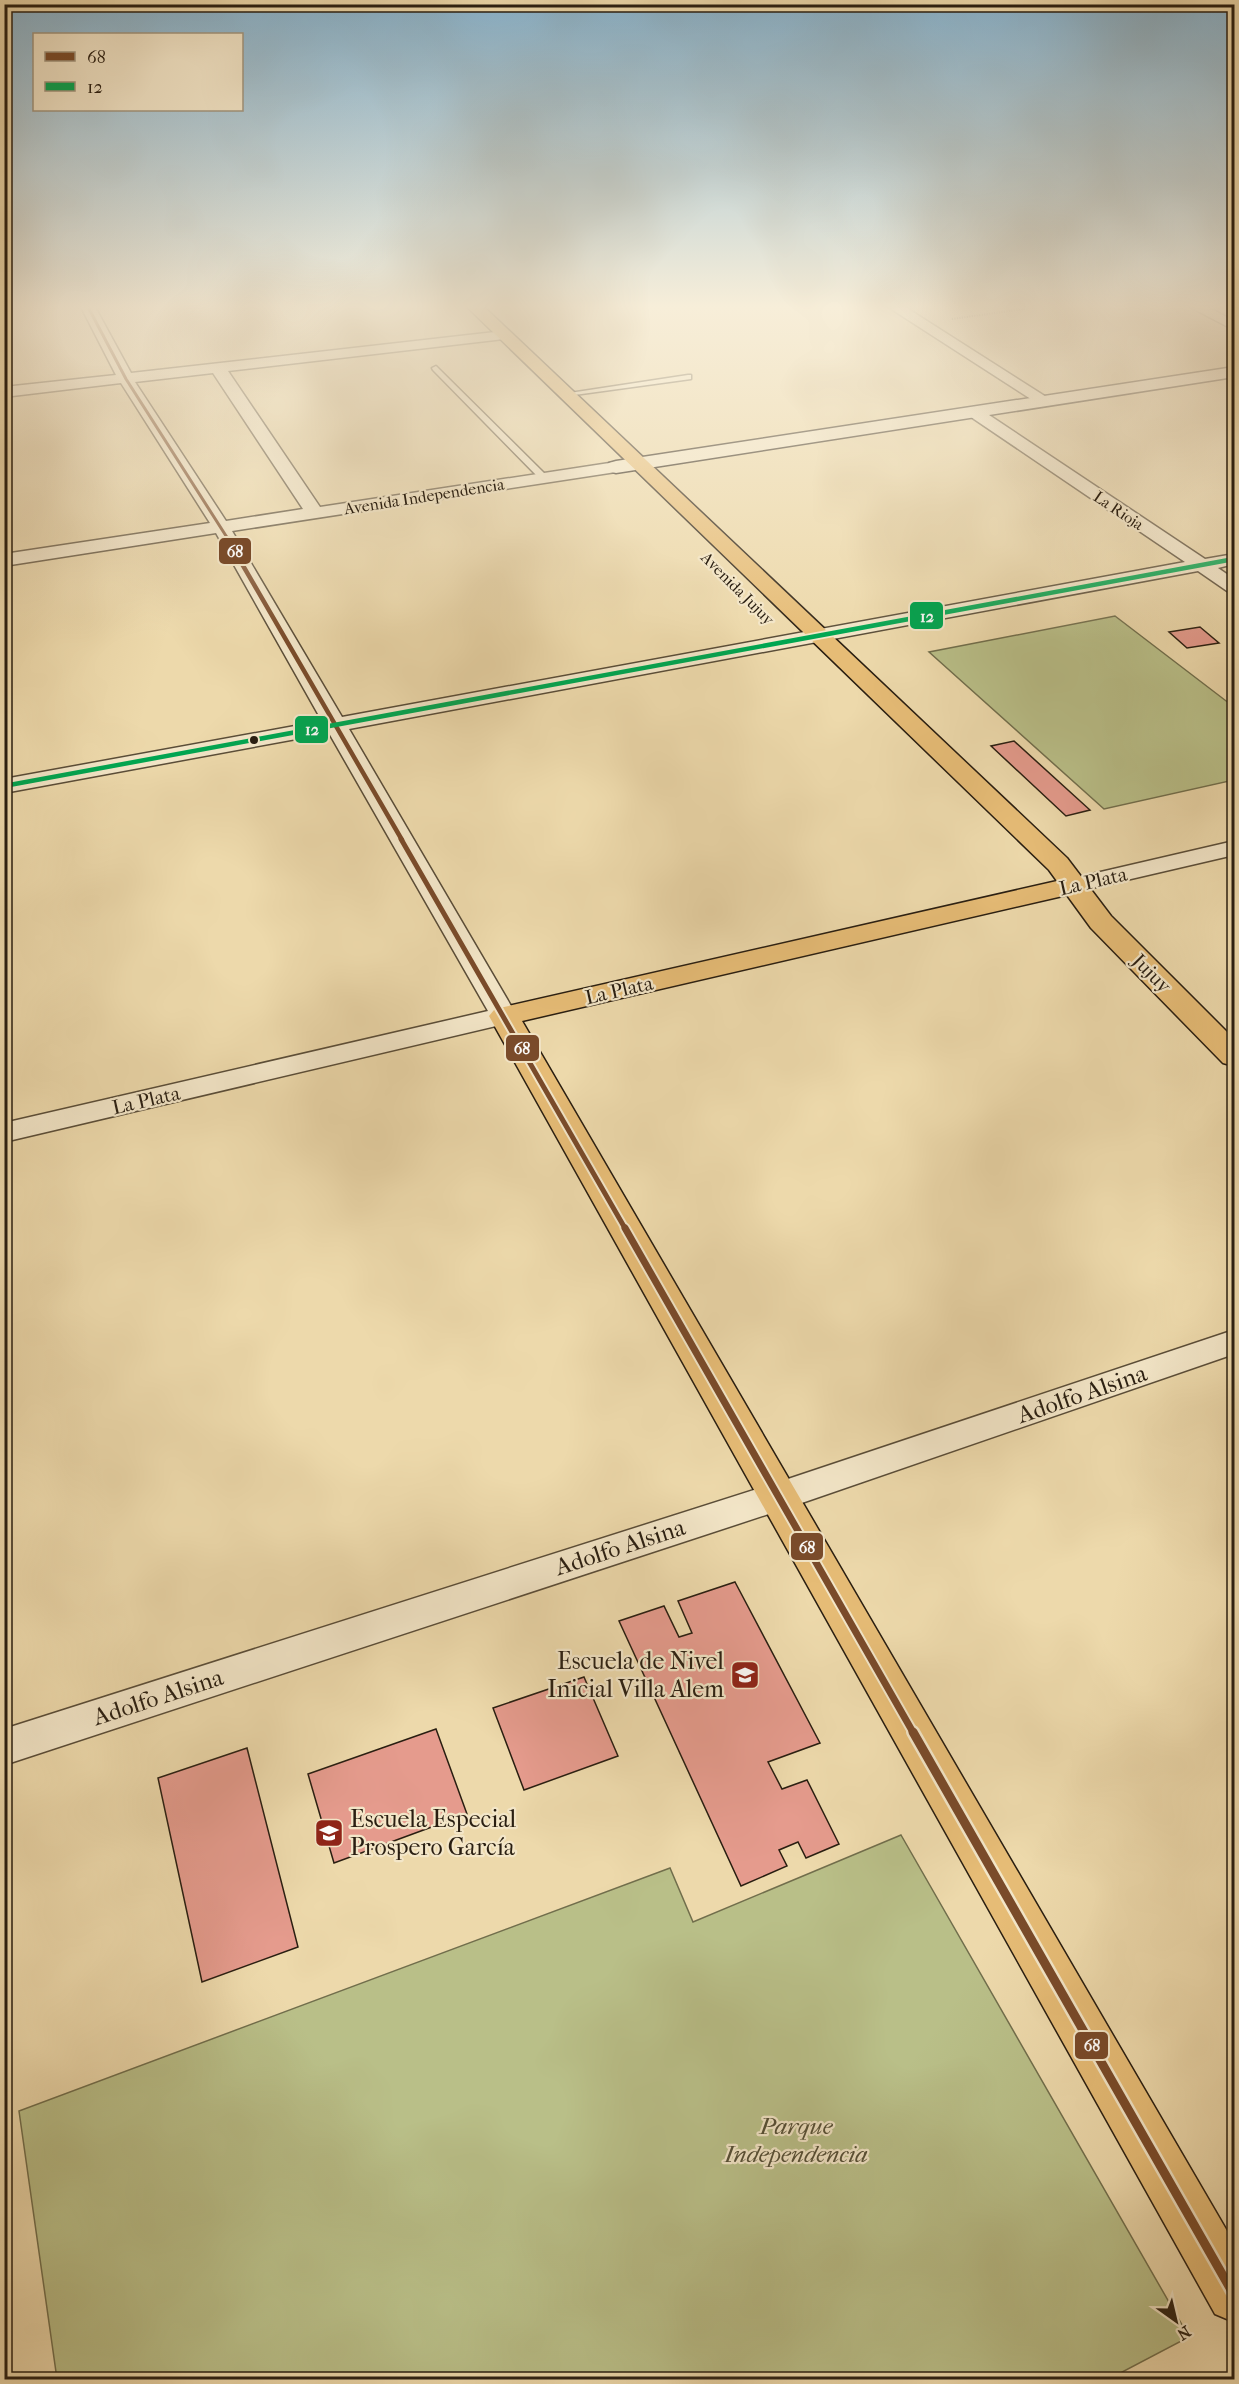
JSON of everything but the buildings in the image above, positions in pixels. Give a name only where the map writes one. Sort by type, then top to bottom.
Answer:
[{"type":"main road","name":"Avenida Jujuy","points":[[591,416],[1058,864],[1065,887]]},
{"type":"main road","name":"Avenida Independencia","points":[[616,467],[946,416]]},
{"type":"main road","name":"Avenida Jujuy","points":[[599,451],[750,600]]},
{"type":"main road","name":"Avenida Jujuy","points":[[775,625],[809,657]]},
{"type":"main road","points":[[894,737],[1065,887]]},
{"type":"main road","name":"La Plata","points":[[504,1016],[1065,887]]},
{"type":"main road","name":"Jujuy","points":[[1065,887],[1234,1056]]},
{"type":"main road","points":[[504,1016],[1234,2295]]},
{"type":"street","points":[[150,416],[221,527],[504,1016]]},
{"type":"street","points":[[250,416],[315,513]]},
{"type":"street","name":"La Rioja","points":[[980,416],[1234,587]]},
{"type":"street","name":"Avenida Independencia","points":[[4,560],[616,467]]},
{"type":"street","points":[[4,786],[1234,559]]},
{"type":"street","name":"La Plata","points":[[1065,887],[1234,848]]},
{"type":"street","name":"La Plata","points":[[4,1133],[504,1016]]},
{"type":"street","name":"Adolfo Alsina","points":[[4,1747],[780,1496],[1234,1342]]},
{"type":"lane","points":[[483,416],[544,478]]},
{"type":"green space","points":[[1115,616],[1234,707],[1234,780],[1104,809],[929,652]]},
{"type":"green space","name":"Parque Independencia","points":[[901,1835],[1189,2337],[1107,2380],[57,2379],[19,2111],[670,1868],[693,1922]]},
{"type":"transit line","name":"68","points":[[150,416],[221,527],[504,1016],[1234,2295]]},
{"type":"transit line","name":"12","points":[[4,786],[1234,559]]},
{"type":"place","name":"Escuela de Nivel Inicial Villa Alem","points":[[745,1675]]},
{"type":"place","name":"Escuela Especial Prospero García","points":[[329,1833]]}]
